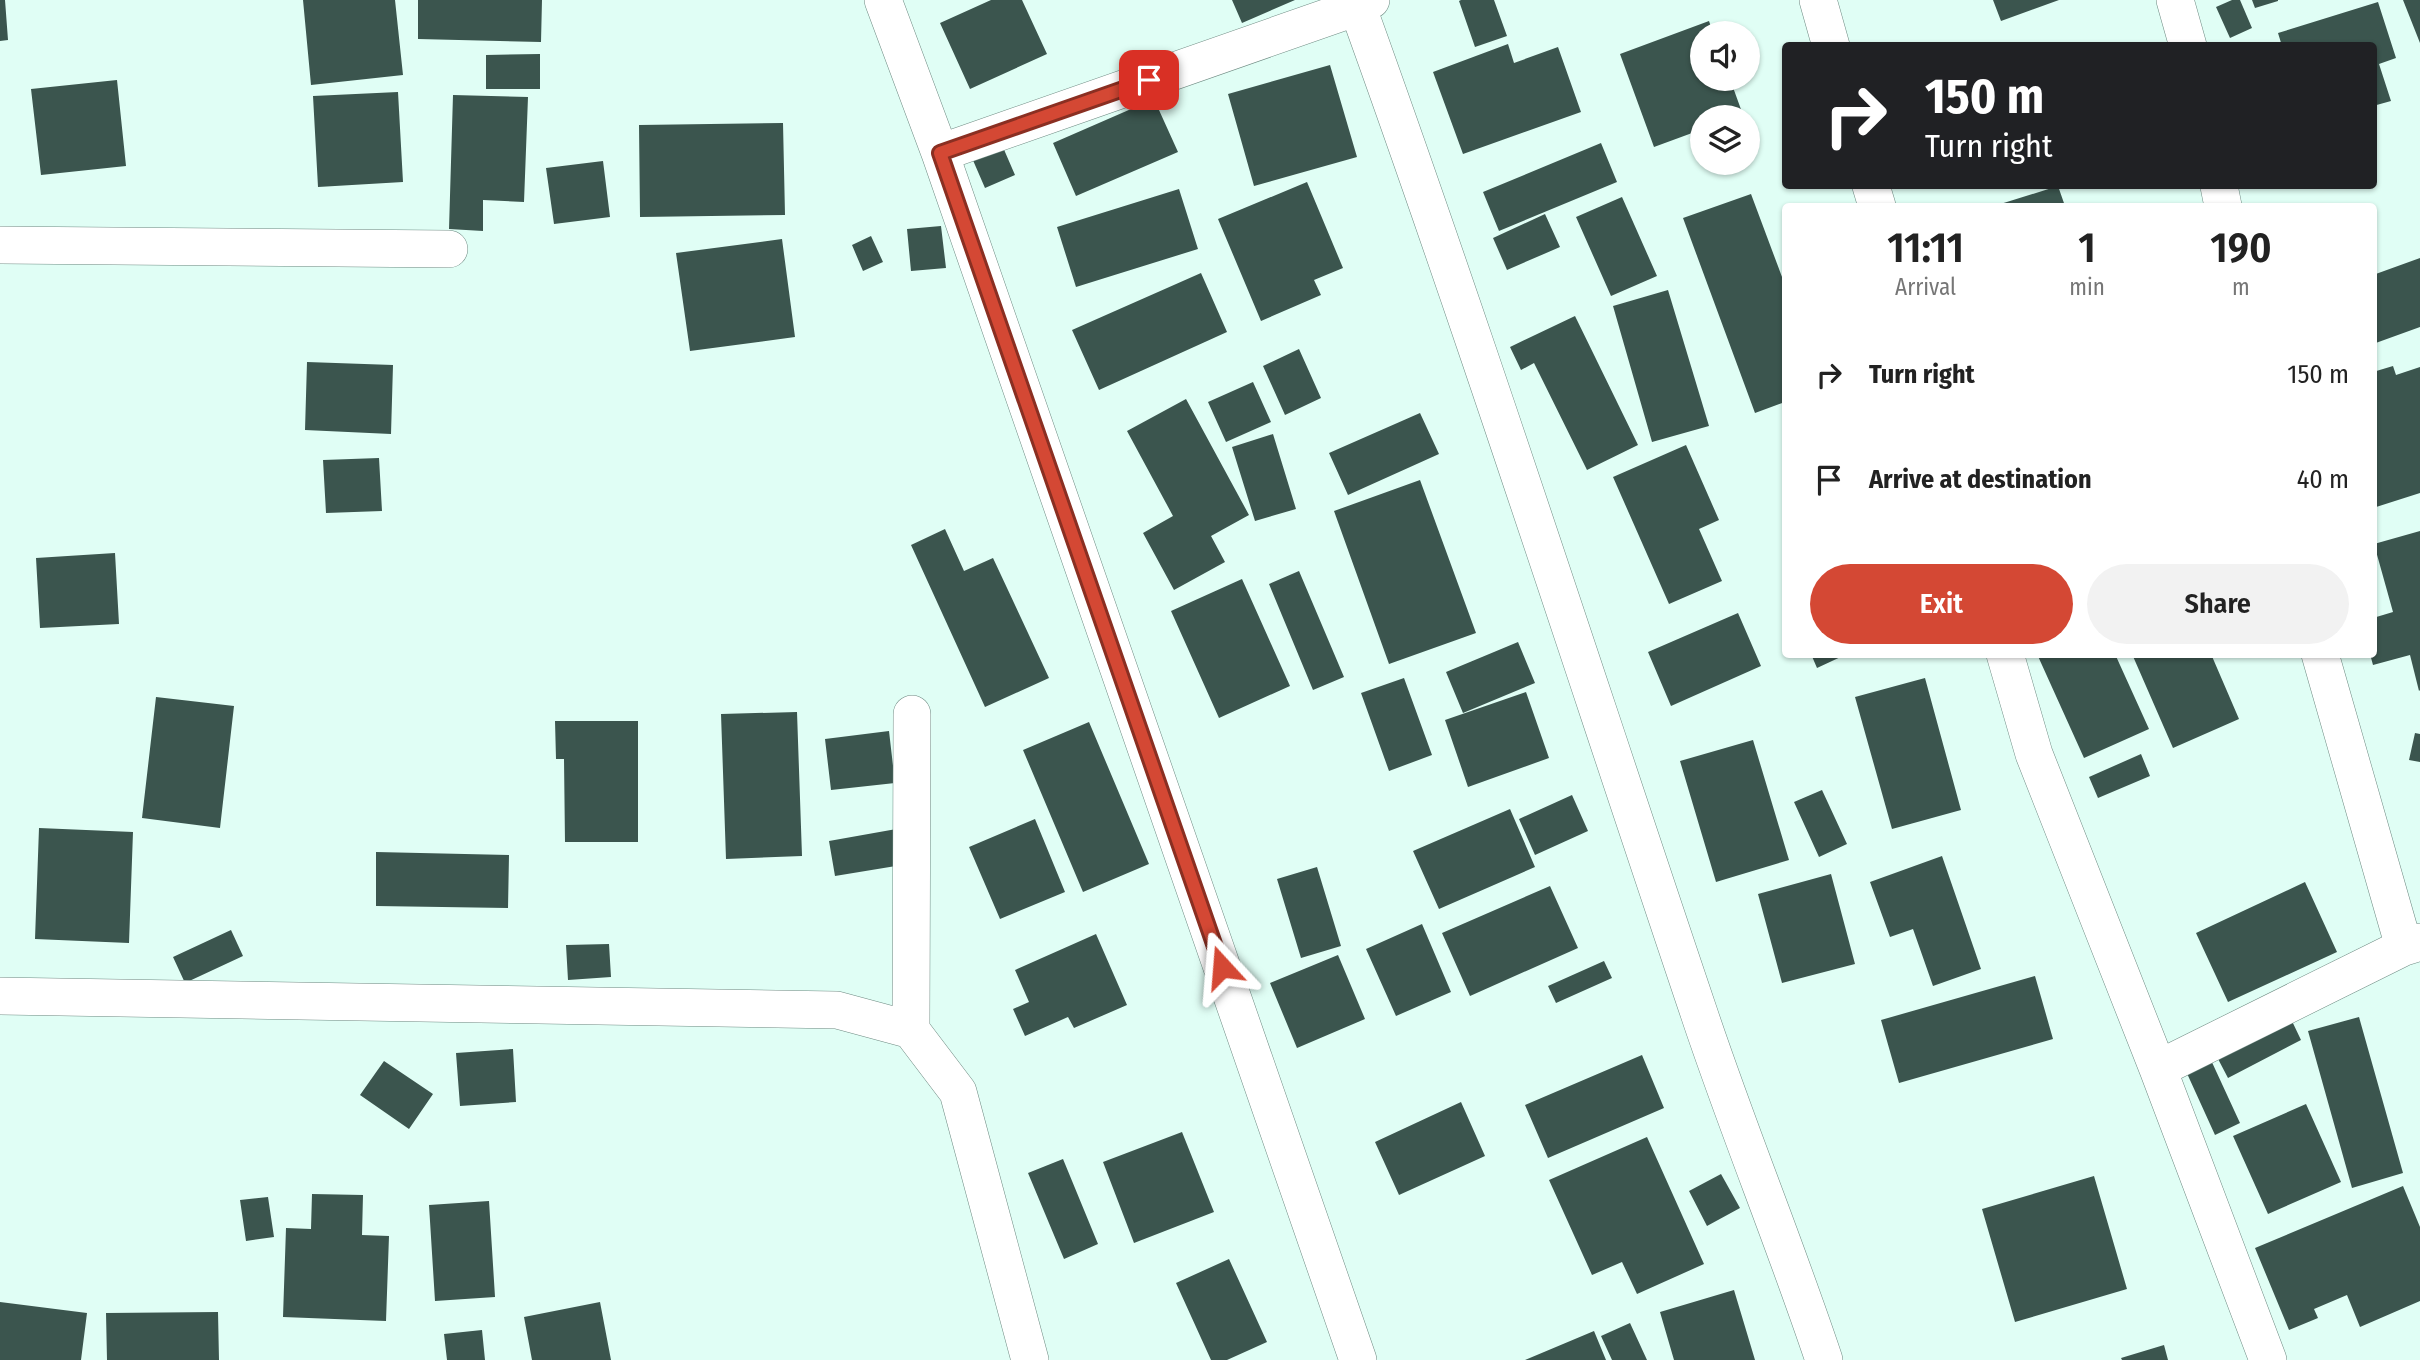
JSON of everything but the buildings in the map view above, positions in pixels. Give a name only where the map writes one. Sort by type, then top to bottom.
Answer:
[{"type":"street","points":[[883,0],[940,153],[1358,1360]]},
{"type":"street","points":[[1818,0],[1830,42]]},
{"type":"street","points":[[2175,0],[2187,42]]},
{"type":"street","points":[[940,153],[1361,2],[1701,1018],[1824,1360]]},
{"type":"street","points":[[0,245],[449,249]]},
{"type":"street","points":[[2006,658],[2034,754],[2158,1069],[2268,1360]]},
{"type":"street","points":[[2158,1069],[2412,945],[2321,658]]},
{"type":"street","points":[[912,714],[911,1030],[958,1092],[1030,1360]]},
{"type":"street","points":[[0,996],[837,1010],[911,1030]]},
{"type":"route","points":[[1149,80],[940,153],[1222,967]]}]
